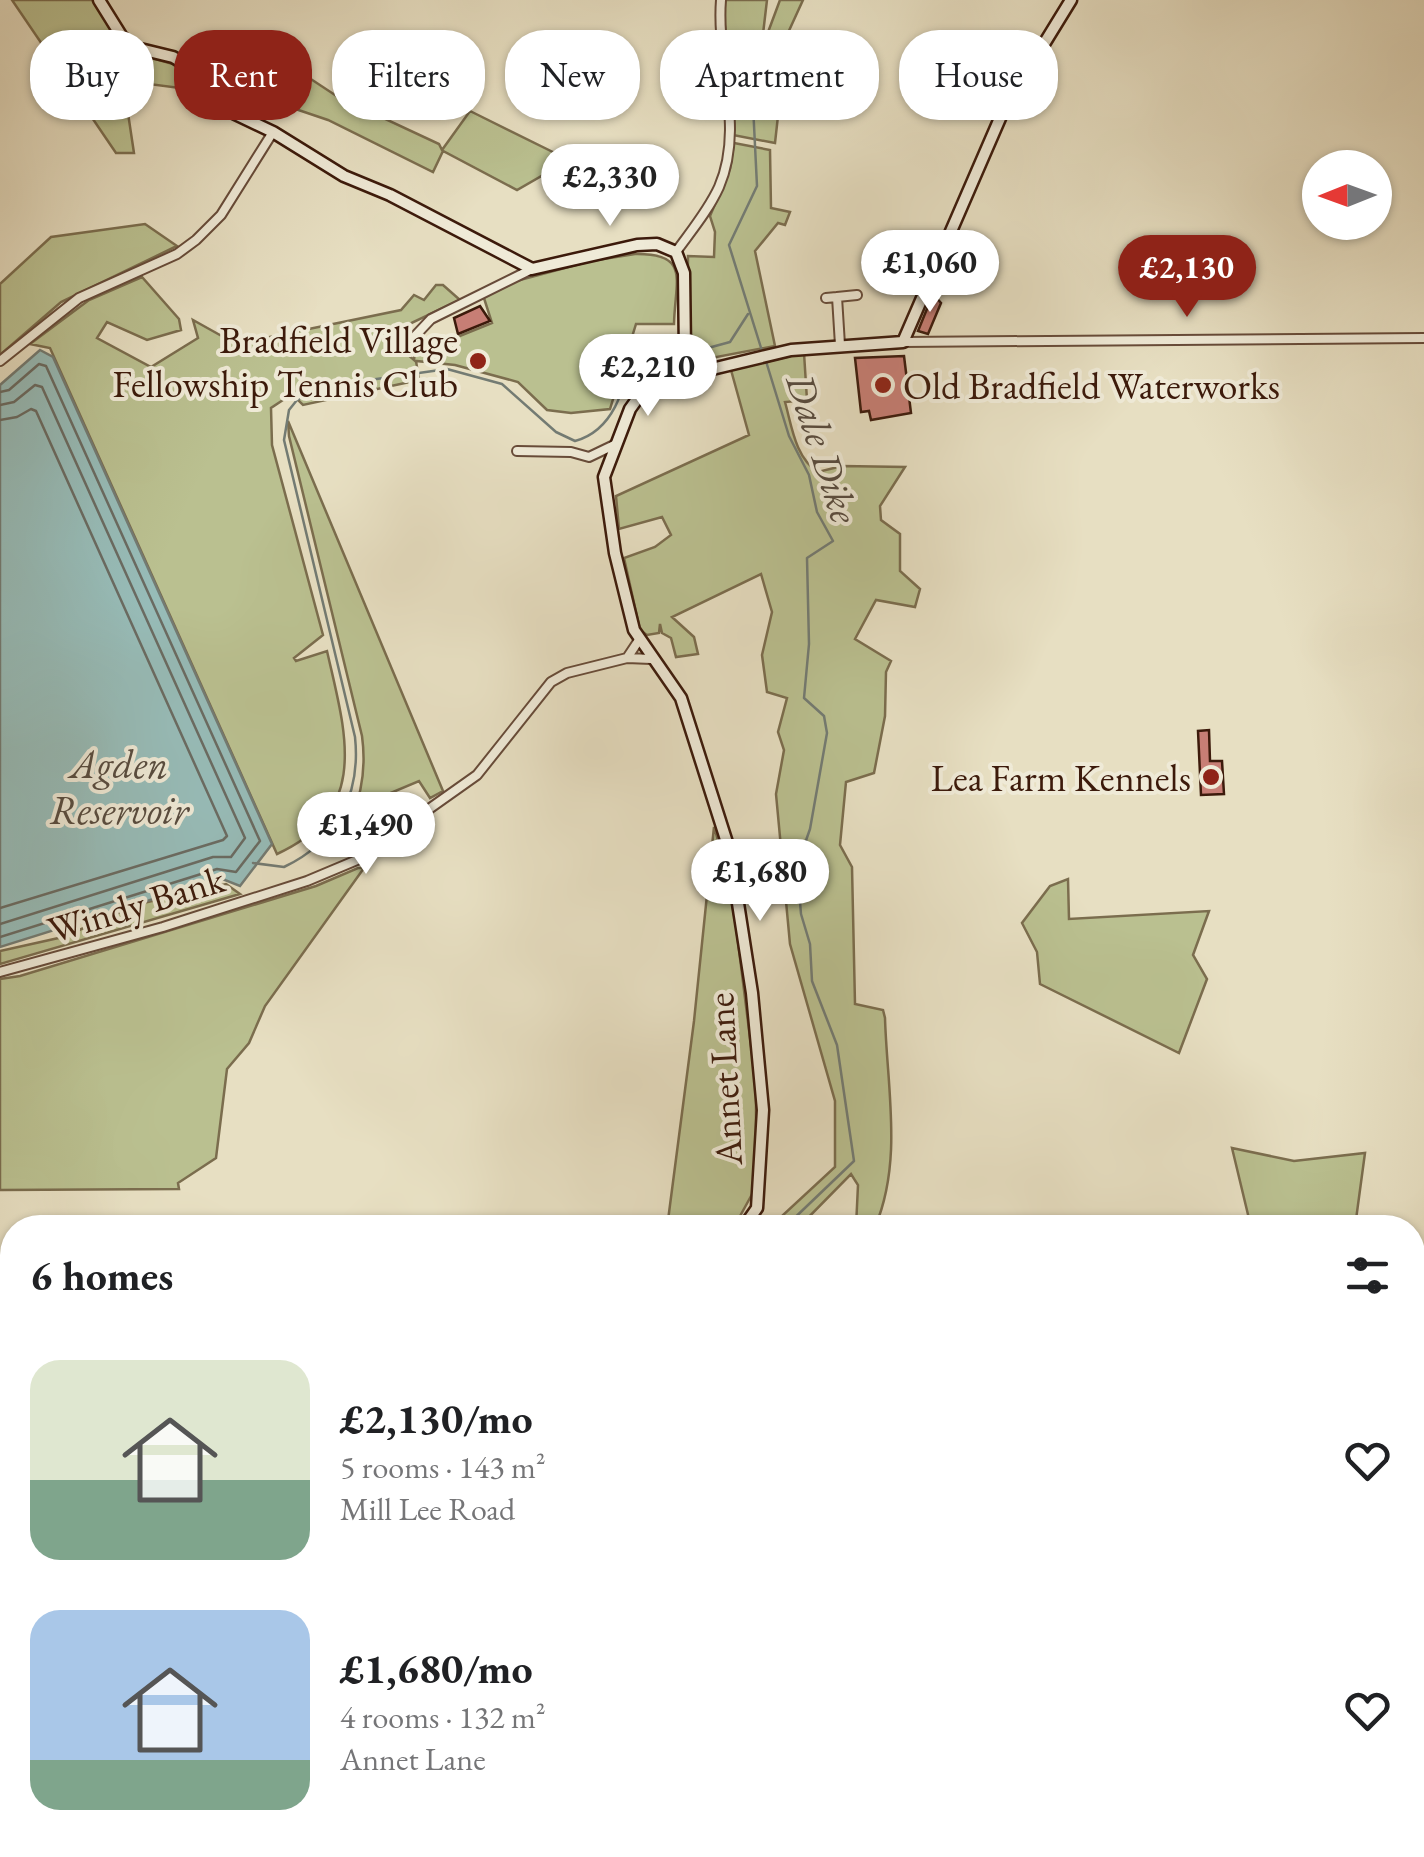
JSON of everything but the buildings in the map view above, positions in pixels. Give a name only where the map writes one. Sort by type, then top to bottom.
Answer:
[{"type":"street","points":[[99,0],[122,37],[136,48],[173,56],[185,64],[220,104],[344,176],[390,195],[532,268]]},
{"type":"street","points":[[676,252],[709,204],[727,164],[730,108],[720,41],[720,0]]},
{"type":"street","points":[[903,342],[1004,110],[1071,0]]},
{"type":"street","points":[[0,361],[79,298],[178,254],[196,240],[221,215],[272,132]]},
{"type":"street","points":[[414,336],[431,319],[532,268],[658,244],[676,252],[684,273],[685,351],[701,370]]},
{"type":"street","points":[[840,344],[832,298],[857,295]]},
{"type":"street","points":[[662,381],[748,360],[840,344],[1424,338]]},
{"type":"street","points":[[604,477],[630,409],[640,396],[662,381],[685,351]]},
{"type":"street","points":[[517,451],[570,452],[590,457],[614,445]]},
{"type":"street","points":[[590,457],[604,477]]},
{"type":"street","name":"Annet Lane","points":[[604,477],[616,553],[639,640],[686,710],[707,789],[730,852],[762,1084],[763,1159],[756,1208]]},
{"type":"street","points":[[628,658],[639,640]]},
{"type":"street","name":"Windy Bank","points":[[0,972],[164,927],[306,881],[357,860],[477,775],[551,682],[628,658],[654,662]]},
{"type":"street","points":[[751,1215],[756,1208]]},
{"type":"street","points":[[756,1208],[756,1215]]},
{"type":"green space","points":[[12,0],[93,0],[112,30],[32,30]]},
{"type":"green space","points":[[723,0],[767,0],[763,30],[726,30]]},
{"type":"green space","points":[[780,0],[803,0],[789,30],[769,30]]},
{"type":"green space","points":[[154,59],[174,65],[174,87],[154,85]]},
{"type":"green space","points":[[312,80],[332,93],[332,120],[387,120],[439,144],[442,150],[464,120],[485,118],[569,160],[517,190],[443,151],[433,172],[312,115]]},
{"type":"green space","points":[[94,120],[129,120],[134,153],[116,153]]},
{"type":"green space","points":[[733,120],[778,120],[775,143],[733,135]]},
{"type":"green space","points":[[734,143],[770,150],[771,208],[790,212],[785,225],[778,223],[755,251],[775,346],[701,360],[687,344],[688,256],[714,257],[715,232],[710,216],[730,169]]},
{"type":"green space","points":[[145,224],[177,246],[61,302],[0,355],[0,284],[51,237]]},
{"type":"green space","points":[[635,254],[665,258],[672,264],[677,282],[674,324],[636,324],[610,409],[571,413],[547,410],[518,382],[455,365],[416,361],[419,380],[303,405],[292,394],[271,408],[272,445],[323,635],[294,658],[296,661],[327,651],[344,739],[339,792],[327,815],[307,836],[277,854],[50,348],[30,344],[89,300],[142,277],[179,319],[181,330],[147,340],[107,322],[97,338],[151,367],[198,338],[193,320],[236,344],[401,310],[414,295],[424,300],[436,285],[443,285],[460,300],[405,326],[407,354],[414,360],[416,341],[445,342],[492,323],[483,295],[490,288],[591,261]]},
{"type":"green space","points":[[804,353],[807,400],[785,402],[799,450],[810,466],[818,472],[842,466],[905,467],[880,506],[881,520],[900,534],[900,571],[920,589],[915,607],[876,600],[855,639],[891,661],[886,672],[885,716],[874,773],[846,782],[840,845],[852,867],[855,1004],[883,1010],[885,1018],[891,1150],[879,1215],[857,1215],[858,1185],[851,1174],[811,1215],[783,1215],[835,1167],[835,1101],[790,944],[776,794],[784,750],[778,732],[787,698],[767,692],[762,655],[772,612],[761,574],[672,617],[694,637],[698,654],[676,657],[671,638],[662,633],[660,624],[659,633],[647,635],[640,630],[624,558],[655,547],[671,535],[662,517],[619,529],[616,496],[749,435],[731,370]]},
{"type":"green space","points":[[288,421],[443,791],[430,798],[419,781],[369,802],[361,815],[352,817],[363,777],[362,736]]},
{"type":"green space","points":[[714,827],[736,926],[756,1086],[756,1187],[741,1215],[669,1215]]},
{"type":"green space","points":[[364,868],[265,1006],[249,1043],[227,1069],[216,1158],[178,1183],[179,1189],[0,1190],[0,979],[316,886]]},
{"type":"green space","points":[[1068,879],[1069,919],[1209,911],[1193,955],[1207,979],[1179,1053],[1040,984],[1037,952],[1022,923],[1050,886]]},
{"type":"green space","points":[[226,884],[240,894],[0,964],[0,951],[63,937],[139,904]]},
{"type":"green space","points":[[1232,1148],[1294,1161],[1365,1153],[1357,1215],[1248,1215]]},
{"type":"water","name":"Agden Reservoir","points":[[40,350],[53,357],[272,844],[240,886],[220,878],[0,947],[0,385]]},
{"type":"waterway","name":"Dale Dike","points":[[754,120],[757,186],[729,245],[762,351]]},
{"type":"waterway","points":[[689,343],[708,348],[730,342],[748,314]]},
{"type":"waterway","points":[[253,863],[284,867],[318,844],[342,814],[356,758],[355,737],[284,440],[289,410],[297,400],[320,387],[447,369],[502,384],[556,432],[575,441],[589,435],[609,417],[621,393],[633,350],[673,338],[681,340]]},
{"type":"waterway","name":"Dale Dike","points":[[765,358],[789,436],[809,475],[817,512],[833,541],[807,558],[809,644],[804,698],[824,716],[827,733],[810,829],[797,866],[812,981],[837,1045],[854,1161],[798,1215]]},
{"type":"place","name":"Bradfield Village Fellowship Tennis Club","points":[[478,361]]},
{"type":"place","name":"Old Bradfield Waterworks","points":[[883,385]]},
{"type":"place","name":"Lea Farm Kennels","points":[[1211,777]]}]
